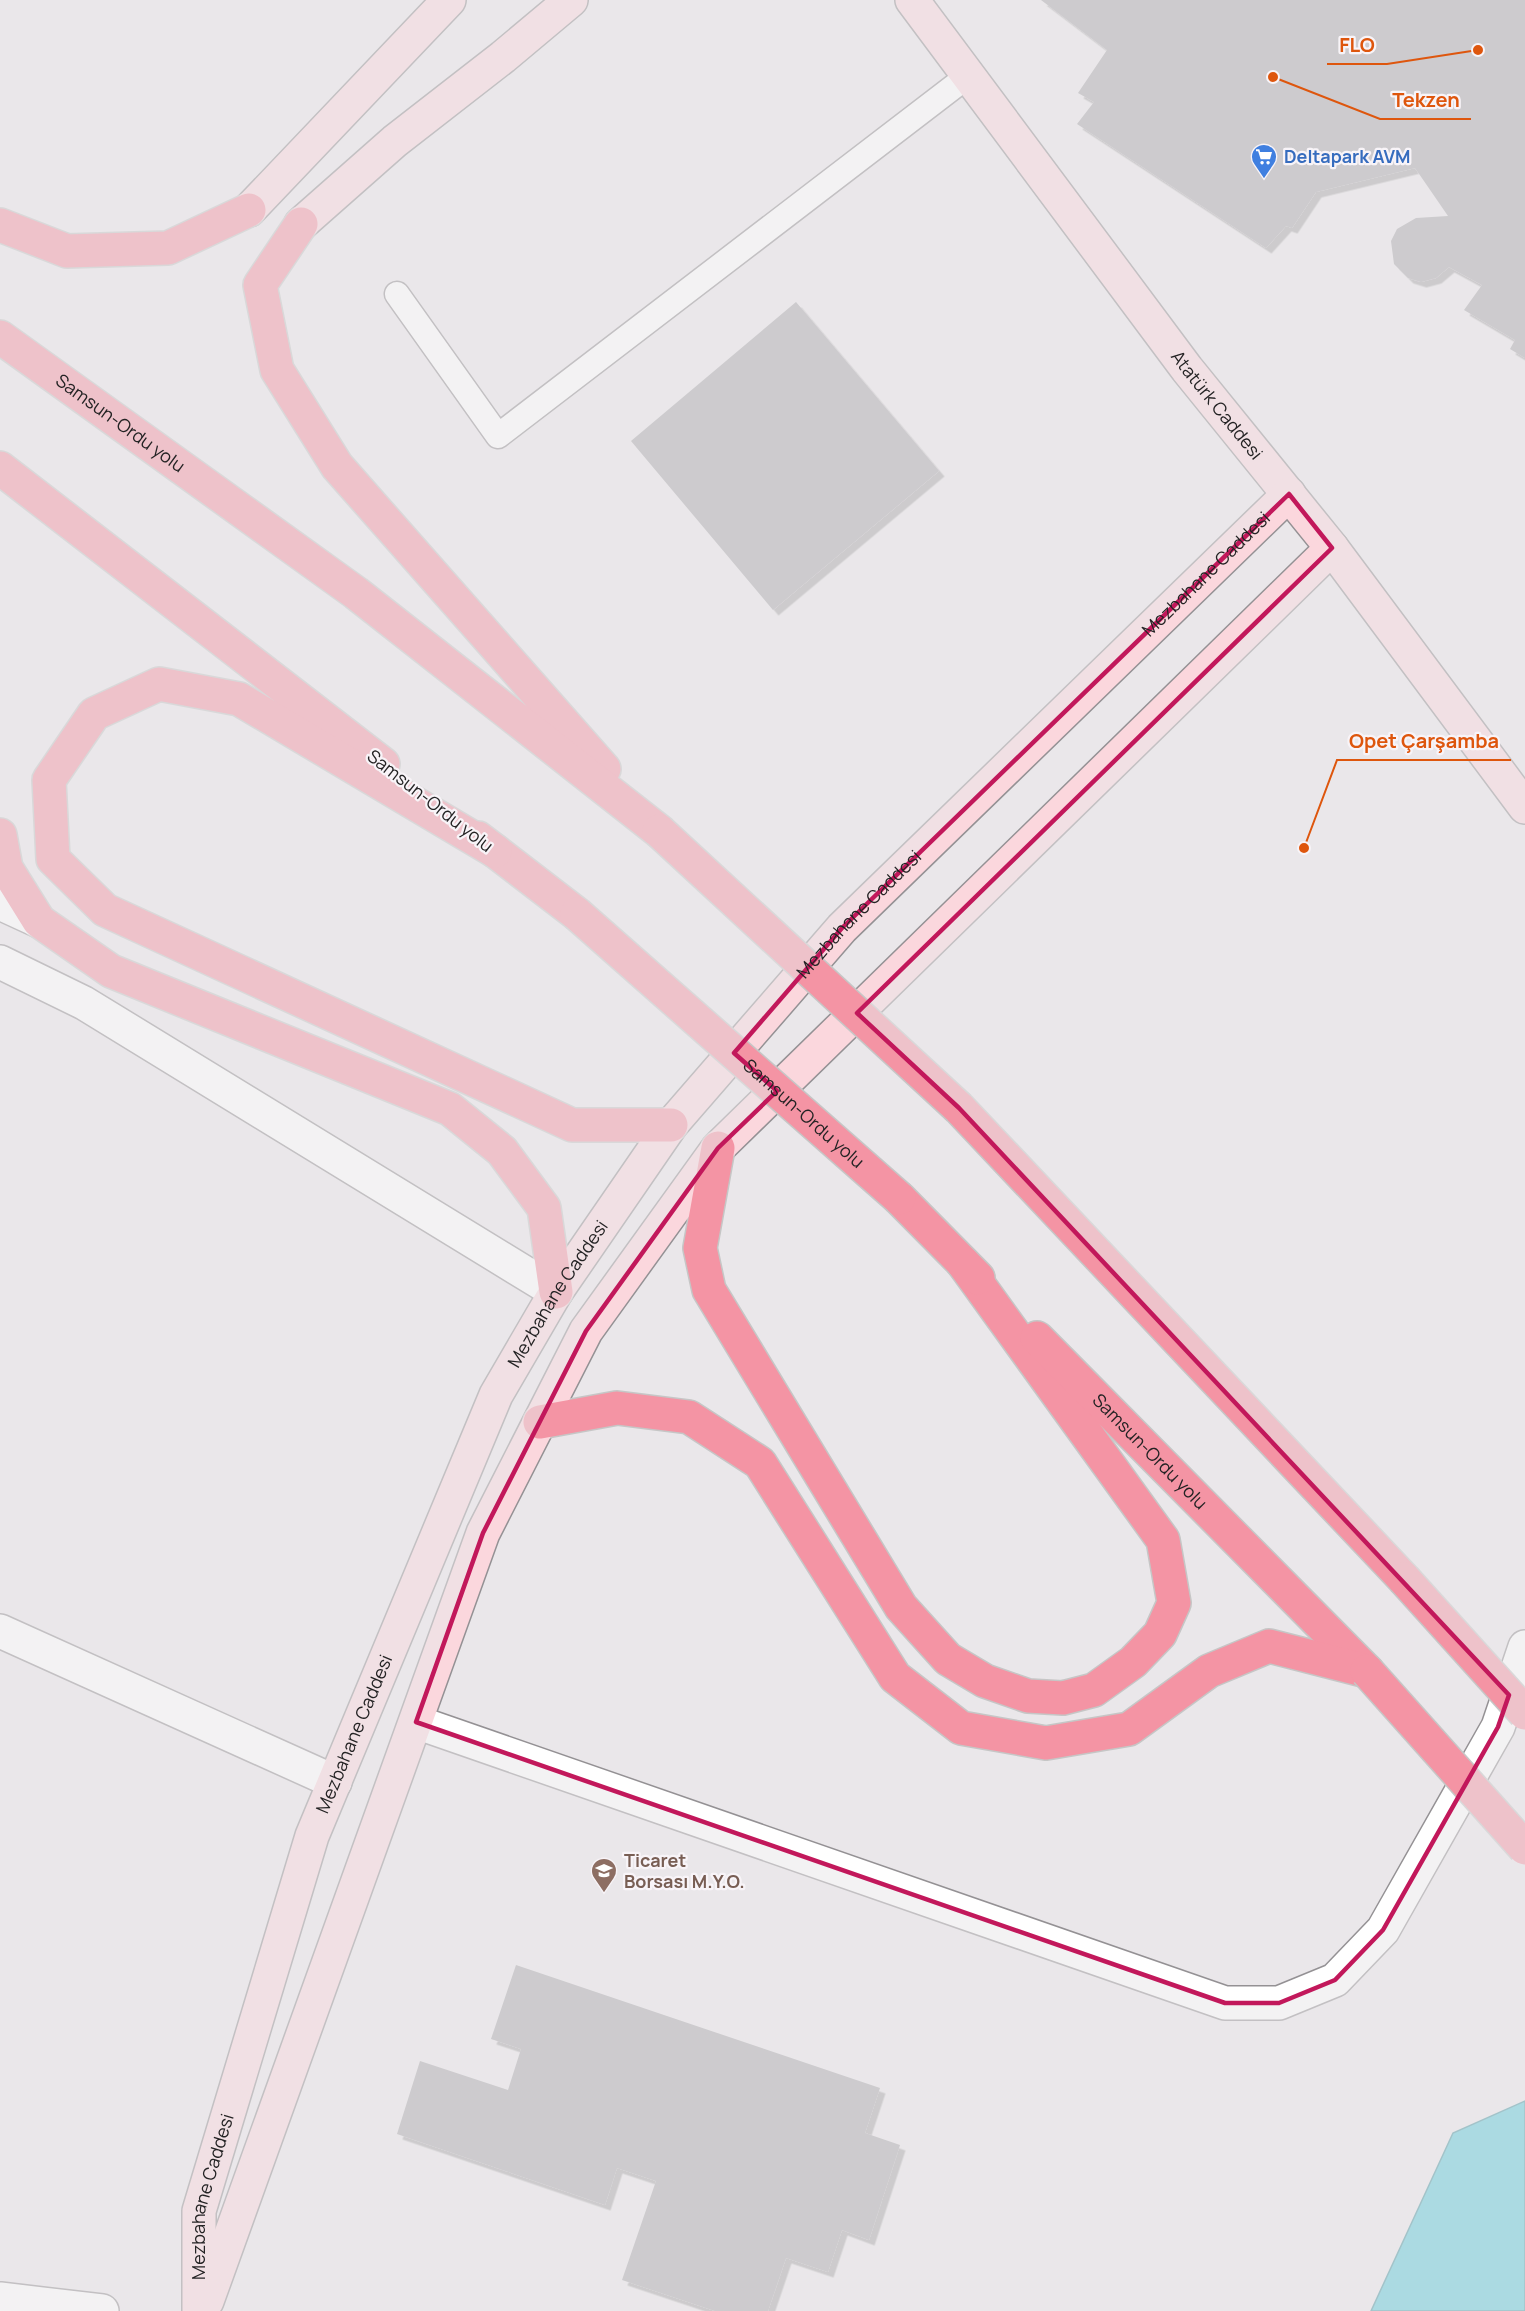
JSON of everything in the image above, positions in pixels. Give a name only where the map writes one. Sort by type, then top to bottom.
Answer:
[{"type":"highway","points":[[0,225],[67,250],[168,248],[249,210]]},
{"type":"highway","points":[[301,224],[260,285],[277,370],[337,466],[659,831]]},
{"type":"highway","name":"Samsun-Ordu yolu","points":[[0,337],[356,593],[659,831],[959,1108],[1404,1579],[1525,1713]]},
{"type":"highway","name":"Samsun-Ordu yolu","points":[[0,468],[577,914],[899,1198],[1366,1671],[1525,1848]]},
{"type":"highway","points":[[495,851],[239,699],[159,684],[94,714],[49,780],[53,858],[105,910],[572,1125],[671,1125]]},
{"type":"highway","points":[[0,835],[6,868],[39,921],[111,971],[450,1109],[502,1151],[544,1208],[556,1292]]},
{"type":"highway","points":[[718,1148],[699,1248],[709,1290],[901,1607],[948,1659],[985,1681],[1028,1696],[1063,1698],[1094,1690],[1133,1662],[1160,1634],[1174,1603],[1163,1539],[963,1263]]},
{"type":"highway","points":[[540,1422],[617,1408],[688,1417],[760,1462],[895,1677],[961,1728],[1046,1743],[1129,1729],[1209,1671],[1269,1646],[1366,1671]]},
{"type":"main road","points":[[249,210],[449,0]]},
{"type":"main road","points":[[301,224],[395,141],[503,57],[571,0]]},
{"type":"main road","name":"Atatürk Caddesi","points":[[912,0],[1187,369],[1332,548],[1525,807]]},
{"type":"main road","name":"Mezbahane Caddesi","points":[[202,2311],[199,2211],[312,1836],[496,1395],[556,1292],[671,1125],[842,928],[1289,494]]},
{"type":"main road","name":"Mezbahane Caddesi","points":[[202,2311],[483,1533],[586,1331],[718,1148],[1332,548]]},
{"type":"street","points":[[0,903],[39,921]]},
{"type":"street","points":[[0,962],[84,1003],[556,1292]]},
{"type":"street","points":[[0,1631],[335,1782]]},
{"type":"street","points":[[416,1722],[1225,2003],[1279,2003],[1335,1980],[1383,1930],[1498,1727],[1525,1647]]},
{"type":"street","points":[[0,2299],[102,2311]]},
{"type":"lane","points":[[397,294],[498,436],[969,75]]},
{"type":"highlighted area","points":[[1289,494],[1332,548],[857,1013],[959,1108],[1509,1695],[1498,1727],[1383,1930],[1335,1980],[1279,2003],[1225,2003],[416,1722],[483,1533],[586,1331],[718,1148],[777,1091],[734,1053],[842,928]]},
{"type":"water","points":[[1525,2101],[1525,2311],[1371,2311],[1453,2133]]},
{"type":"building","name":"Deltapark AVM","points":[[1041,0],[1525,0],[1525,358],[1510,349],[1515,340],[1464,310],[1482,285],[1449,267],[1436,278],[1421,282],[1408,278],[1394,264],[1391,241],[1397,229],[1416,218],[1448,216],[1415,168],[1316,192],[1292,228],[1286,226],[1266,248],[1077,124],[1094,102],[1078,93],[1107,50]]},
{"type":"building","points":[[796,302],[939,471],[773,610],[631,441]]},
{"type":"building","points":[[516,1965],[880,2088],[865,2133],[900,2145],[869,2240],[842,2230],[828,2272],[786,2258],[768,2311],[715,2311],[622,2280],[656,2181],[617,2168],[605,2205],[397,2134],[420,2061],[508,2090],[521,2049],[491,2039]]},
{"type":"place","name":"FLO","points":[[1478,50]]},
{"type":"place","name":"Tekzen","points":[[1273,77]]},
{"type":"place","name":"Deltapark AVM","points":[[1264,180]]},
{"type":"place","name":"Opet Çarşamba","points":[[1304,848]]},
{"type":"place","name":"Ticaret Borsası M.Y.O.","points":[[604,1894]]}]
